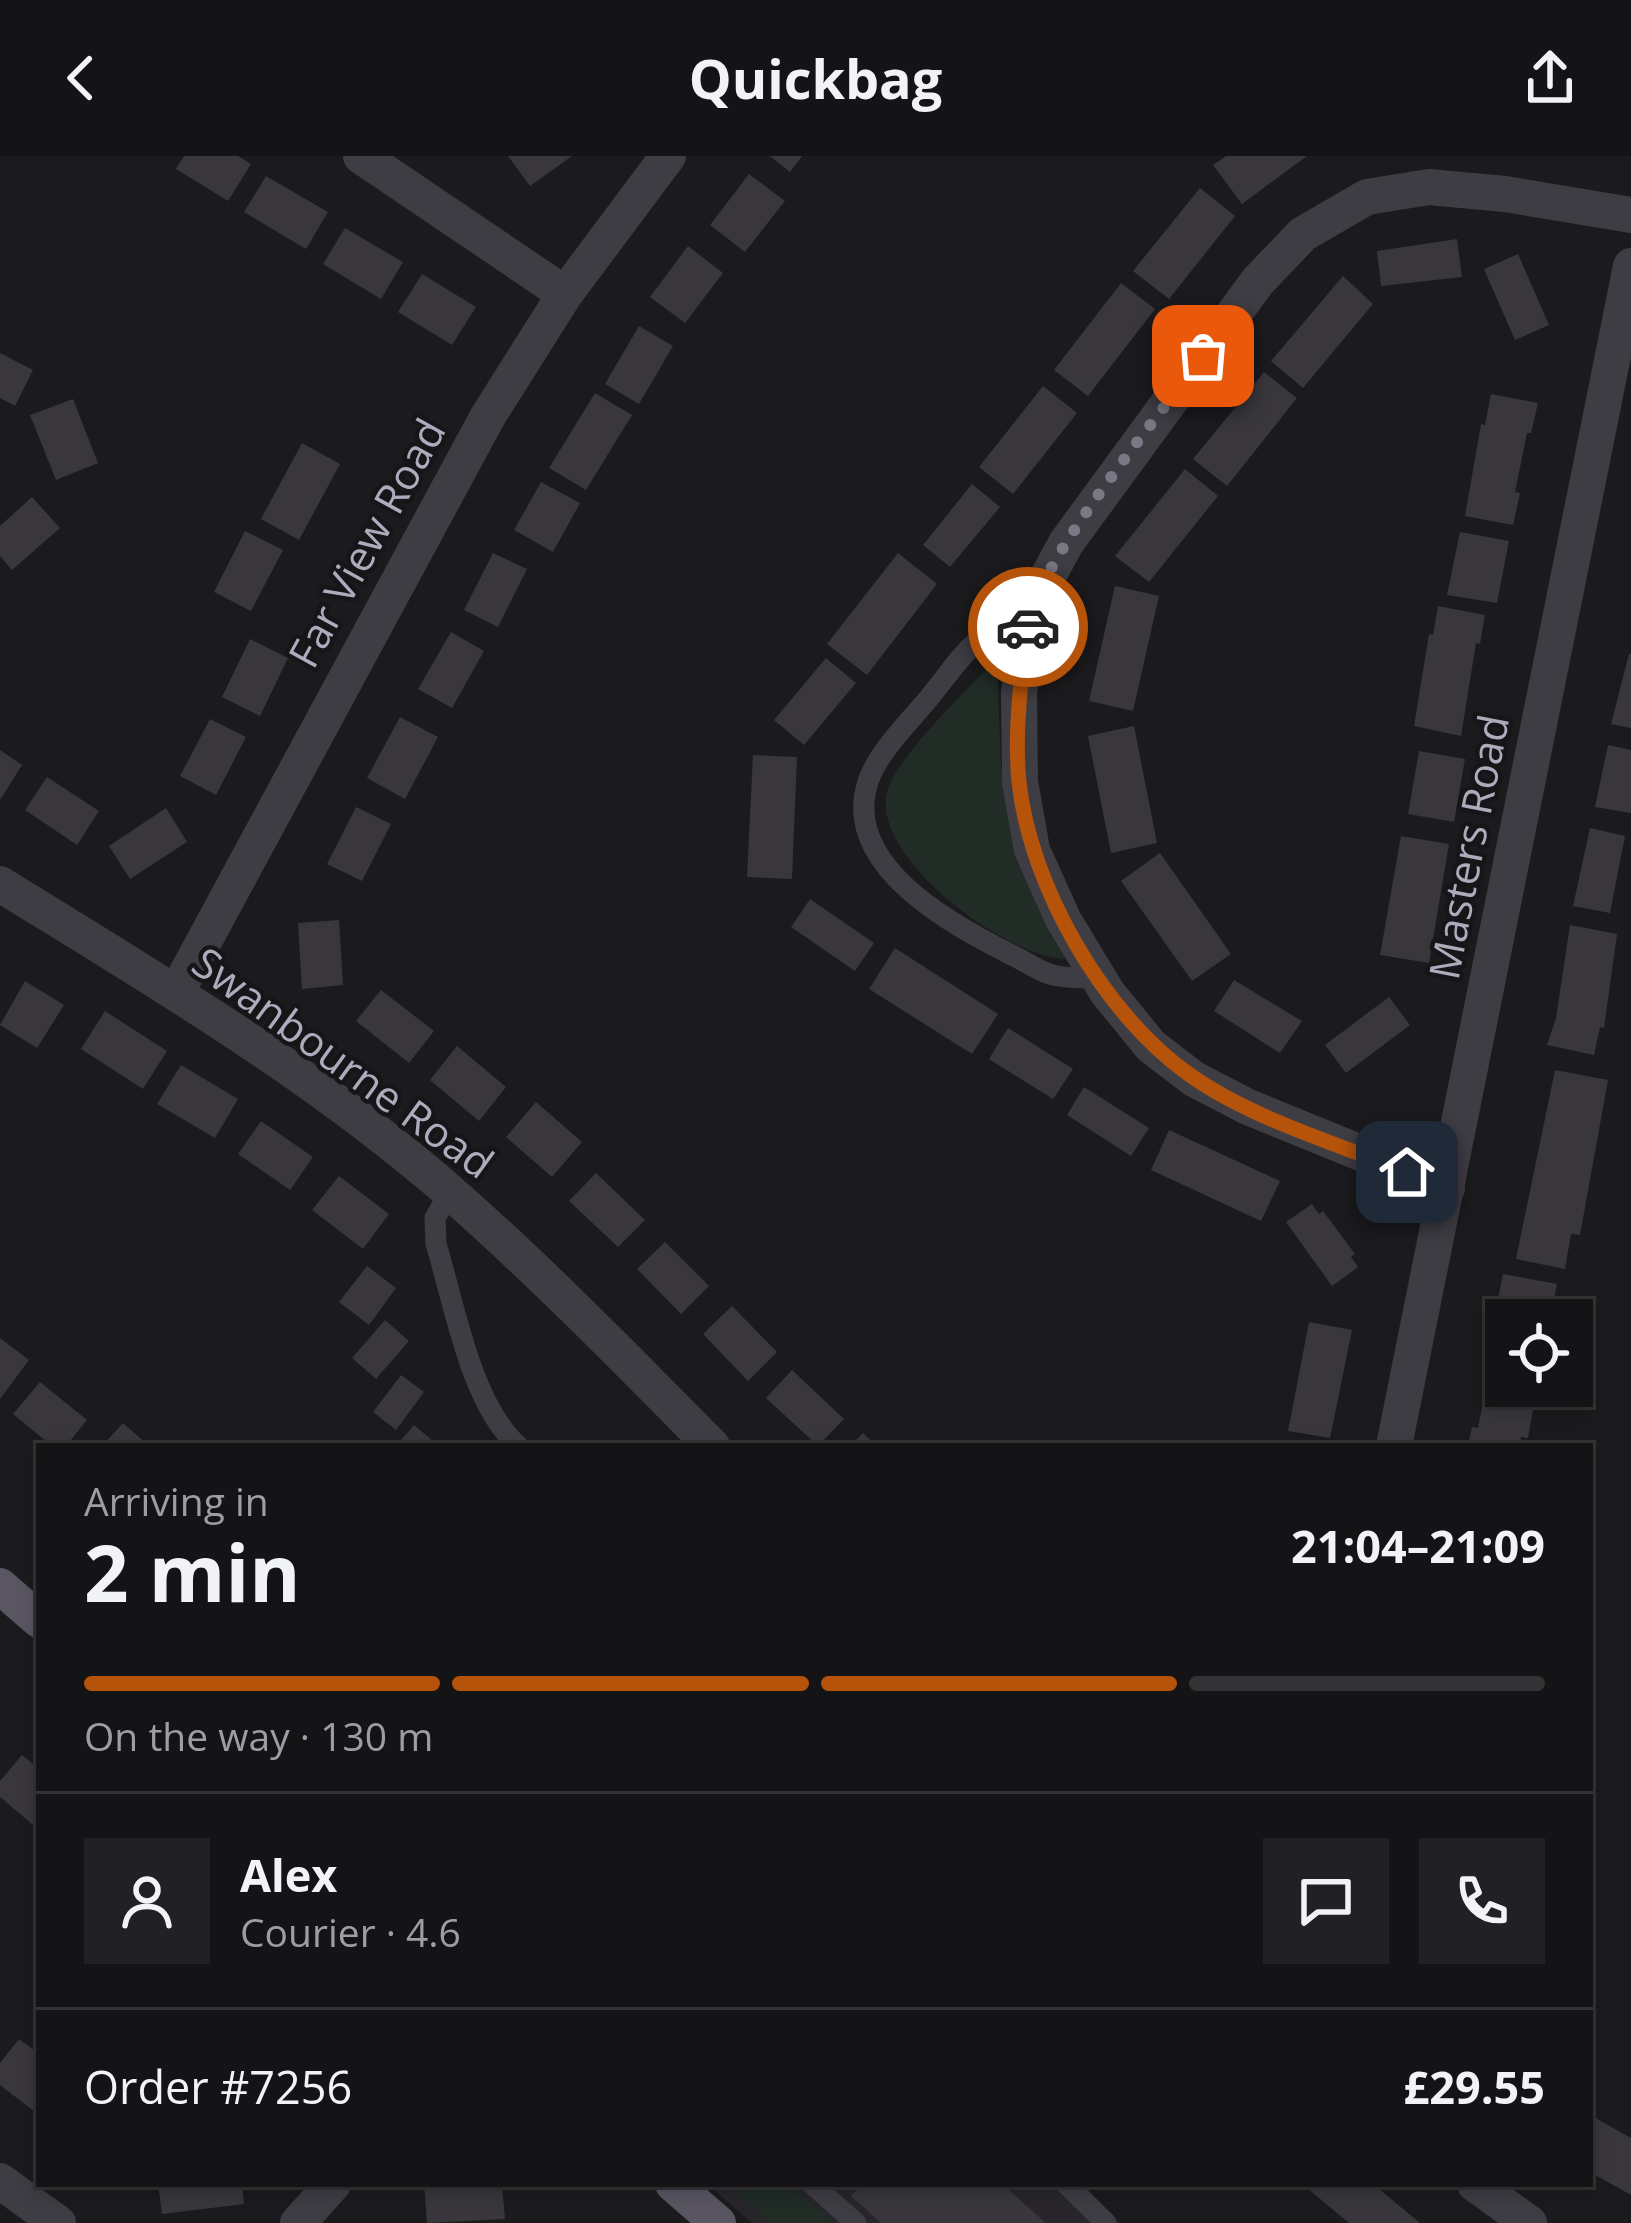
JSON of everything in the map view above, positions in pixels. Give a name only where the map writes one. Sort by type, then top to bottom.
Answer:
[{"type":"main road","points":[[0,1586],[36,1617]]},
{"type":"main road","points":[[676,2187],[718,2223]]},
{"type":"street","points":[[361,156],[565,294]]},
{"type":"street","name":"Far View Road","points":[[176,993],[442,499],[565,294],[668,156]]},
{"type":"street","points":[[1447,1188],[1248,1107],[1194,1078],[1151,1046],[1099,978],[1063,919],[1032,850],[1019,782],[1019,693],[1030,610],[1080,525],[1258,281],[1304,234],[1367,197],[1429,187],[1631,214]]},
{"type":"street","name":"Masters Road","points":[[1395,1443],[1631,266]]},
{"type":"street","name":"Swanbourne Road","points":[[0,884],[274,1057],[450,1192],[709,1443]]},
{"type":"street","points":[[0,2181],[58,2223]]},
{"type":"street","points":[[298,2223],[330,2187]]},
{"type":"street","points":[[1479,2187],[1528,2223]]},
{"type":"lane","points":[[1030,610],[980,635],[890,746],[868,780],[866,819],[875,849],[891,873],[925,905],[1054,975],[1099,978]]},
{"type":"lane","points":[[450,1192],[435,1219],[436,1244],[484,1400],[500,1430],[515,1443]]},
{"type":"lane","points":[[815,2187],[856,2223]]},
{"type":"lane","points":[[1069,2187],[1106,2223]]},
{"type":"shaded area","points":[[997,658],[1001,767],[1016,860],[1068,959],[1014,943],[950,901],[900,847],[888,818],[887,792],[904,761]]},
{"type":"shaded area","points":[[710,2187],[1086,2187],[1120,2223],[752,2223]]},
{"type":"shaded area","points":[[737,2187],[792,2187],[833,2223],[770,2223],[738,2194]]},
{"type":"building","points":[[184,156],[238,156],[251,164],[228,201],[176,169]]},
{"type":"building","points":[[508,156],[572,156],[530,186]]},
{"type":"building","points":[[770,156],[802,156],[790,172]]},
{"type":"building","points":[[1226,156],[1307,156],[1242,204],[1213,165]]},
{"type":"building","points":[[749,174],[785,201],[745,252],[710,225]]},
{"type":"building","points":[[266,176],[328,212],[306,249],[244,212]]},
{"type":"building","points":[[1200,188],[1235,216],[1169,299],[1133,271]]},
{"type":"building","points":[[345,228],[403,262],[381,299],[323,264]]},
{"type":"building","points":[[1457,239],[1462,277],[1381,286],[1377,251]]},
{"type":"building","points":[[688,246],[723,273],[685,323],[650,297]]},
{"type":"building","points":[[1518,254],[1549,325],[1515,340],[1484,269]]},
{"type":"building","points":[[422,274],[476,307],[452,345],[398,312]]},
{"type":"building","points":[[1343,276],[1373,304],[1303,388],[1271,361]]},
{"type":"building","points":[[1121,283],[1155,309],[1088,396],[1054,370]]},
{"type":"building","points":[[639,326],[673,346],[639,404],[605,384]]},
{"type":"building","points":[[0,353],[33,370],[15,406],[0,398]]},
{"type":"building","points":[[1264,372],[1297,398],[1227,486],[1193,459]]},
{"type":"building","points":[[1043,386],[1077,413],[1013,494],[979,467]]},
{"type":"building","points":[[595,393],[632,415],[586,490],[549,468]]},
{"type":"building","points":[[1491,394],[1538,403],[1531,433],[1527,433],[1513,525],[1465,516]]},
{"type":"building","points":[[73,399],[98,463],[56,480],[30,415]]},
{"type":"building","points":[[302,443],[340,464],[299,540],[261,519]]},
{"type":"building","points":[[1185,469],[1218,496],[1149,582],[1115,556]]},
{"type":"building","points":[[541,482],[580,503],[553,552],[514,530]]},
{"type":"building","points":[[972,484],[1000,507],[950,567],[923,545]]},
{"type":"building","points":[[32,497],[60,528],[12,570],[0,556],[0,526]]},
{"type":"building","points":[[245,531],[283,550],[251,611],[214,592]]},
{"type":"building","points":[[1460,532],[1509,541],[1497,603],[1447,595]]},
{"type":"building","points":[[493,553],[527,569],[498,627],[464,610]]},
{"type":"building","points":[[898,553],[937,584],[867,675],[827,644]]},
{"type":"building","points":[[1115,586],[1159,596],[1133,711],[1089,701]]},
{"type":"building","points":[[1438,606],[1485,615],[1461,736],[1414,726]]},
{"type":"building","points":[[451,632],[484,651],[452,708],[418,689]]},
{"type":"building","points":[[250,639],[288,658],[260,716],[222,697]]},
{"type":"building","points":[[1631,654],[1631,728],[1611,724]]},
{"type":"building","points":[[826,658],[856,683],[804,745],[774,720]]},
{"type":"building","points":[[400,717],[438,737],[405,799],[367,778]]},
{"type":"building","points":[[210,719],[246,737],[216,795],[180,776]]},
{"type":"building","points":[[1134,726],[1157,843],[1111,853],[1088,736]]},
{"type":"building","points":[[1608,745],[1631,750],[1631,813],[1595,807]]},
{"type":"building","points":[[0,750],[22,765],[0,800]]},
{"type":"building","points":[[1419,751],[1465,759],[1454,822],[1408,814]]},
{"type":"building","points":[[753,755],[797,757],[792,879],[747,877]]},
{"type":"building","points":[[47,777],[99,811],[77,845],[25,810]]},
{"type":"building","points":[[356,807],[391,824],[362,881],[327,864]]},
{"type":"building","points":[[166,808],[187,842],[130,879],[109,846]]},
{"type":"building","points":[[1590,828],[1625,836],[1610,913],[1573,906]]},
{"type":"building","points":[[1401,836],[1449,844],[1429,963],[1380,955]]},
{"type":"building","points":[[1160,853],[1231,954],[1192,981],[1121,881]]},
{"type":"building","points":[[810,899],[874,943],[855,971],[791,927]]},
{"type":"building","points":[[339,920],[343,985],[302,989],[298,923]]},
{"type":"building","points":[[1570,925],[1617,934],[1604,1028],[1600,1027],[1594,1055],[1547,1045],[1556,1018]]},
{"type":"building","points":[[895,948],[998,1014],[972,1054],[869,989]]},
{"type":"building","points":[[1234,980],[1302,1021],[1280,1053],[1214,1011]]},
{"type":"building","points":[[25,981],[64,1005],[37,1048],[0,1025]]},
{"type":"building","points":[[381,990],[434,1031],[409,1063],[356,1021]]},
{"type":"building","points":[[1389,997],[1410,1025],[1346,1073],[1325,1045]]},
{"type":"building","points":[[105,1011],[167,1051],[143,1089],[81,1049]]},
{"type":"building","points":[[1008,1028],[1073,1069],[1053,1099],[989,1059]]},
{"type":"building","points":[[457,1046],[506,1087],[479,1121],[430,1080]]},
{"type":"building","points":[[181,1065],[238,1099],[215,1138],[157,1104]]},
{"type":"building","points":[[1555,1070],[1608,1080],[1580,1235],[1571,1234],[1565,1269],[1516,1259]]},
{"type":"building","points":[[1084,1087],[1149,1128],[1131,1156],[1067,1115]]},
{"type":"building","points":[[536,1102],[582,1142],[552,1177],[506,1137]]},
{"type":"building","points":[[261,1121],[313,1157],[290,1190],[238,1154]]},
{"type":"building","points":[[1169,1130],[1280,1181],[1261,1221],[1151,1170]]},
{"type":"building","points":[[596,1173],[645,1220],[618,1247],[569,1201]]},
{"type":"building","points":[[339,1176],[389,1214],[363,1249],[312,1210]]},
{"type":"building","points":[[1312,1204],[1319,1214],[1323,1211],[1355,1254],[1351,1257],[1358,1267],[1332,1286],[1286,1222]]},
{"type":"building","points":[[665,1242],[709,1286],[681,1314],[637,1269]]},
{"type":"building","points":[[367,1266],[396,1288],[369,1325],[339,1302]]},
{"type":"building","points":[[1503,1274],[1557,1284],[1554,1299],[1498,1299]]},
{"type":"building","points":[[732,1306],[777,1352],[748,1381],[703,1334]]},
{"type":"building","points":[[385,1320],[409,1341],[376,1379],[352,1358]]},
{"type":"building","points":[[1309,1322],[1352,1330],[1330,1438],[1288,1431]]},
{"type":"building","points":[[0,1338],[29,1360],[0,1399]]},
{"type":"building","points":[[792,1370],[844,1419],[821,1443],[815,1443],[766,1398]]},
{"type":"building","points":[[401,1375],[424,1392],[396,1430],[373,1412]]},
{"type":"building","points":[[40,1382],[87,1420],[68,1443],[48,1443],[13,1414]]},
{"type":"building","points":[[1485,1392],[1485,1407],[1533,1407],[1528,1438],[1521,1437],[1520,1443],[1469,1443],[1472,1427],[1478,1428]]},
{"type":"building","points":[[123,1423],[146,1443],[105,1443]]},
{"type":"building","points":[[414,1425],[435,1443],[399,1443]]},
{"type":"building","points":[[863,1433],[873,1443],[853,1443]]},
{"type":"building","points":[[22,1755],[36,1767],[36,1827],[0,1797],[0,1781]]},
{"type":"building","points":[[19,2039],[36,2052],[36,2113],[0,2085],[0,2063]]},
{"type":"building","points":[[1593,2117],[1631,2138],[1631,2195],[1593,2174]]},
{"type":"building","points":[[158,2187],[242,2187],[244,2204],[162,2214]]},
{"type":"building","points":[[424,2187],[502,2187],[505,2219],[427,2223]]},
{"type":"building","points":[[859,2187],[1005,2187],[1046,2223],[881,2223],[851,2196]]},
{"type":"building","points":[[1377,2187],[1420,2223],[1349,2223],[1307,2188]]},
{"type":"way so far","points":[[1028,627],[1030,610],[1066,543],[1203,356]]},
{"type":"route","points":[[1028,627],[1019,693],[1019,782],[1032,850],[1063,919],[1107,992],[1151,1046],[1194,1078],[1248,1107],[1407,1172]]}]
